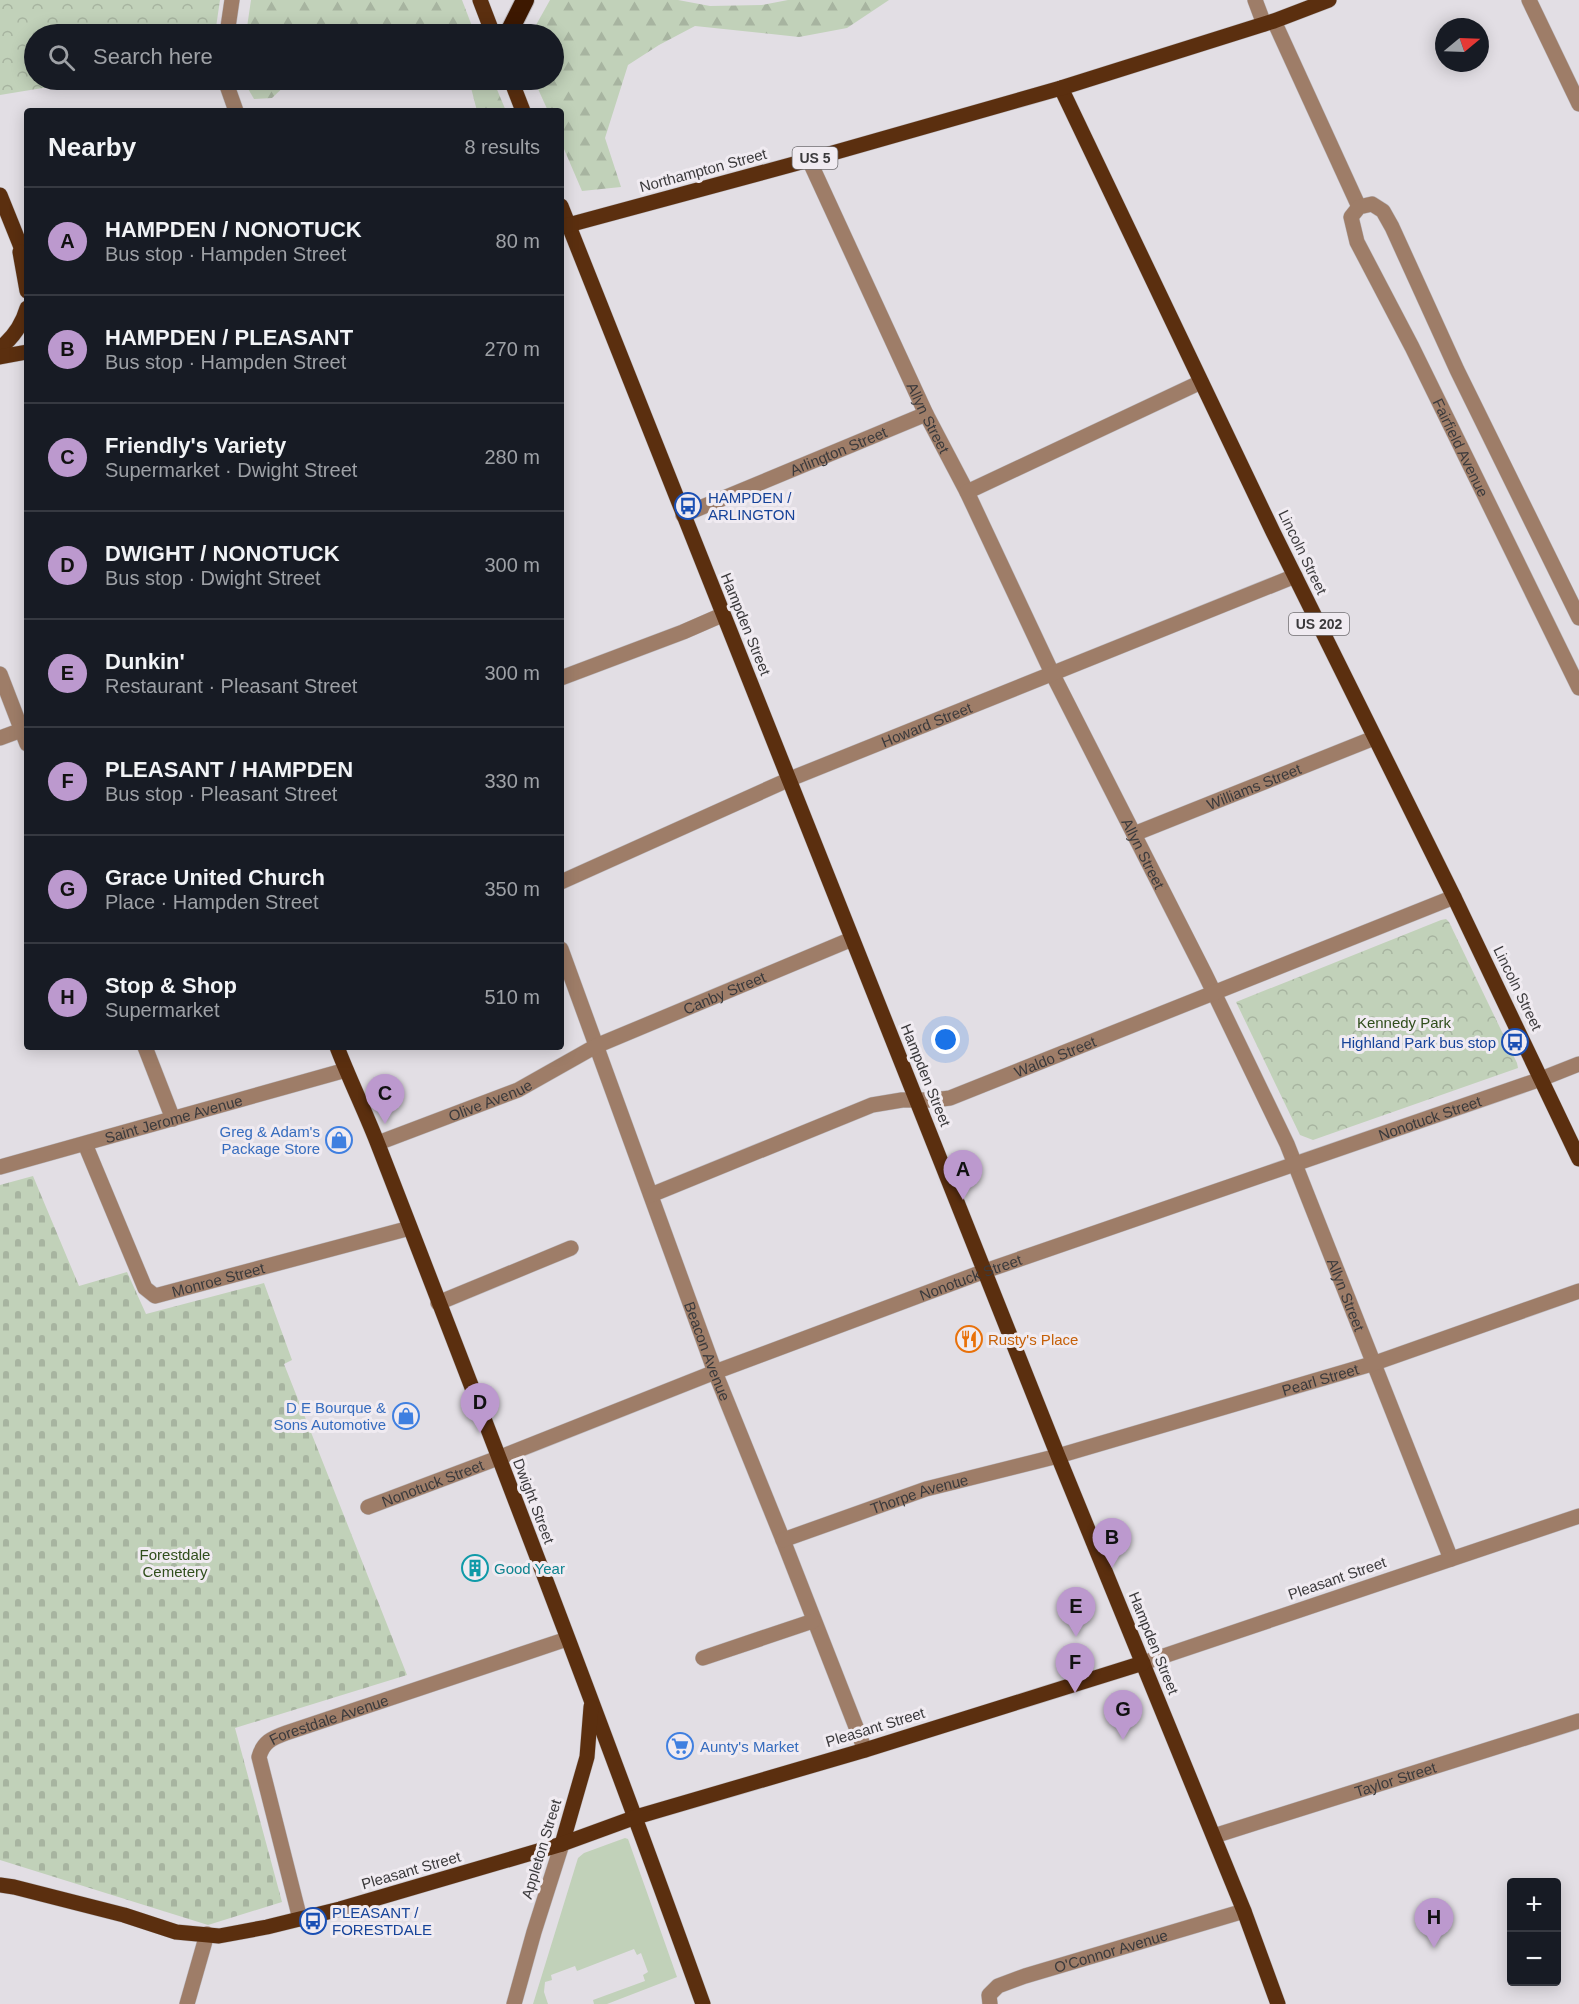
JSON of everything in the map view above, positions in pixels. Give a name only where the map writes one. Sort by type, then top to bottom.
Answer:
[{"type":"highway","points":[[512,24],[525,0]]},
{"type":"main road","points":[[480,0],[489,24]]},
{"type":"main road","name":"US 5","points":[[1061,88],[1269,22],[1329,0]]},
{"type":"main road","name":"Northampton Street","points":[[565,226],[809,160],[1061,88]]},
{"type":"main road","name":"Lincoln Street","points":[[1061,88],[1201,382],[1454,897],[1579,1159]]},
{"type":"main road","points":[[515,90],[523,108]]},
{"type":"main road","points":[[0,195],[24,255]]},
{"type":"main road","name":"Hampden Street","points":[[565,226],[790,779],[1058,1456],[1214,1836],[1278,2004]]},
{"type":"main road","points":[[19,243],[24,273]]},
{"type":"main road","points":[[0,348],[12,337],[24,318]]},
{"type":"main road","points":[[0,357],[24,353]]},
{"type":"main road","name":"Dwight Street","points":[[338,1050],[378,1143],[636,1817],[703,2004]]},
{"type":"main road","name":"Pleasant Street","points":[[0,1885],[124,1915],[176,1932],[219,1935],[300,1919],[346,1907],[562,1845],[636,1817],[865,1750],[1143,1663]]},
{"type":"main road","name":"Appleton Street","points":[[562,1845],[587,1757],[591,1703]]},
{"type":"street","points":[[228,24],[232,0]]},
{"type":"street","points":[[1255,0],[1269,22],[1359,207]]},
{"type":"street","points":[[1529,0],[1579,104]]},
{"type":"street","points":[[229,90],[235,108]]},
{"type":"street","name":"Allyn Street","points":[[809,160],[926,414],[967,492],[1052,673],[1214,993],[1294,1162],[1451,1559]]},
{"type":"street","name":"Fairfield Avenue","points":[[1579,618],[1457,370],[1392,227],[1383,211],[1372,204],[1359,207],[1351,217],[1357,242],[1412,346],[1579,688]]},
{"type":"street","points":[[967,492],[1201,382]]},
{"type":"street","name":"Arlington Street","points":[[683,515],[926,414]]},
{"type":"street","name":"Howard Street","points":[[564,881],[790,779],[1295,576]]},
{"type":"street","points":[[564,677],[722,615]]},
{"type":"street","points":[[0,674],[24,732]]},
{"type":"street","points":[[0,738],[24,734]]},
{"type":"street","name":"Williams Street","points":[[1134,834],[1374,738]]},
{"type":"street","name":"Waldo Street","points":[[651,1195],[872,1106],[902,1100],[950,1098],[1454,897]]},
{"type":"street","name":"Canby Street","points":[[596,1046],[852,939]]},
{"type":"street","name":"Beacon Avenue","points":[[564,957],[715,1372],[865,1750]]},
{"type":"street","name":"Olive Avenue","points":[[378,1143],[518,1090],[596,1046]]},
{"type":"street","points":[[146,1050],[173,1119]]},
{"type":"street","name":"Nonotuck Street","points":[[368,1507],[715,1372],[985,1271],[1579,1064]]},
{"type":"street","name":"Saint Jerome Avenue","points":[[0,1167],[346,1070]]},
{"type":"street","name":"Monroe Street","points":[[85,1144],[145,1288],[155,1296],[410,1228]]},
{"type":"street","points":[[438,1303],[571,1248]]},
{"type":"street","name":"Pearl Street","points":[[1058,1456],[1375,1363],[1579,1291]]},
{"type":"street","name":"Thorpe Avenue","points":[[783,1540],[926,1489],[1058,1456]]},
{"type":"street","name":"Pleasant Street","points":[[1143,1663],[1579,1516]]},
{"type":"street","points":[[703,1658],[813,1620]]},
{"type":"street","name":"Forestdale Avenue","points":[[300,1919],[260,1757],[262,1747],[272,1738],[286,1733],[567,1639]]},
{"type":"street","name":"Taylor Street","points":[[1214,1836],[1579,1721]]},
{"type":"street","name":"Appleton Street","points":[[514,2004],[562,1845]]},
{"type":"street","name":"O'Connor Avenue","points":[[990,2004],[989,1995],[998,1986],[1025,1976],[1244,1911]]},
{"type":"street","points":[[188,2004],[207,1934]]},
{"type":"green space","points":[[0,0],[220,0],[216,24],[24,24],[24,90],[30,90],[0,95]]},
{"type":"green space","points":[[251,0],[462,0],[471,24],[247,24]]},
{"type":"green space","points":[[550,0],[678,0],[710,6],[762,5],[788,0],[889,0],[847,28],[799,37],[695,26],[659,45],[628,65],[605,138],[621,187],[582,191],[564,149],[564,108],[547,108],[539,90],[564,90],[564,24],[537,24]]},
{"type":"green space","points":[[249,90],[280,90],[272,98],[254,99]]},
{"type":"green space","points":[[472,90],[497,90],[505,108],[476,108]]},
{"type":"green space","name":"Kennedy Park","points":[[1446,919],[1518,1068],[1313,1140],[1300,1135],[1236,1002]]},
{"type":"green space","name":"Forestdale Cemetery","points":[[33,1176],[79,1286],[127,1272],[146,1314],[264,1283],[292,1360],[284,1364],[407,1675],[235,1728],[282,1902],[208,1925],[0,1860],[0,1185]]},
{"type":"green space","points":[[625,1838],[628,1839],[677,1977],[607,2004],[594,2004],[593,2000],[645,1981],[643,1975],[648,1972],[641,1953],[637,1955],[634,1949],[577,1971],[575,1966],[551,1975],[552,1980],[545,1982],[544,1992],[548,2004],[533,2004],[578,1858],[584,1853]]},
{"type":"place","name":"HAMPDEN / ARLINGTON","points":[[688,506]]},
{"type":"place","name":"Highland Park bus stop","points":[[1515,1042]]},
{"type":"place","name":"Friendly's Variety","points":[[385,1124]]},
{"type":"place","name":"Greg & Adam's Package Store","points":[[339,1140]]},
{"type":"place","name":"HAMPDEN / NONOTUCK","points":[[963,1200]]},
{"type":"place","name":"Rusty's Place","points":[[969,1339]]},
{"type":"place","name":"D E Bourque & Sons Automotive","points":[[406,1416]]},
{"type":"place","name":"DWIGHT / NONOTUCK","points":[[480,1433]]},
{"type":"place","name":"Good Year","points":[[475,1568]]},
{"type":"place","name":"HAMPDEN / PLEASANT","points":[[1112,1568]]},
{"type":"place","name":"Dunkin'","points":[[1076,1637]]},
{"type":"place","name":"PLEASANT / HAMPDEN","points":[[1075,1693]]},
{"type":"place","name":"Grace United Church","points":[[1123,1740]]},
{"type":"place","name":"Aunty's Market","points":[[680,1746]]},
{"type":"place","name":"PLEASANT / FORESTDALE","points":[[313,1921]]},
{"type":"place","name":"Stop & Shop","points":[[1434,1948]]}]
